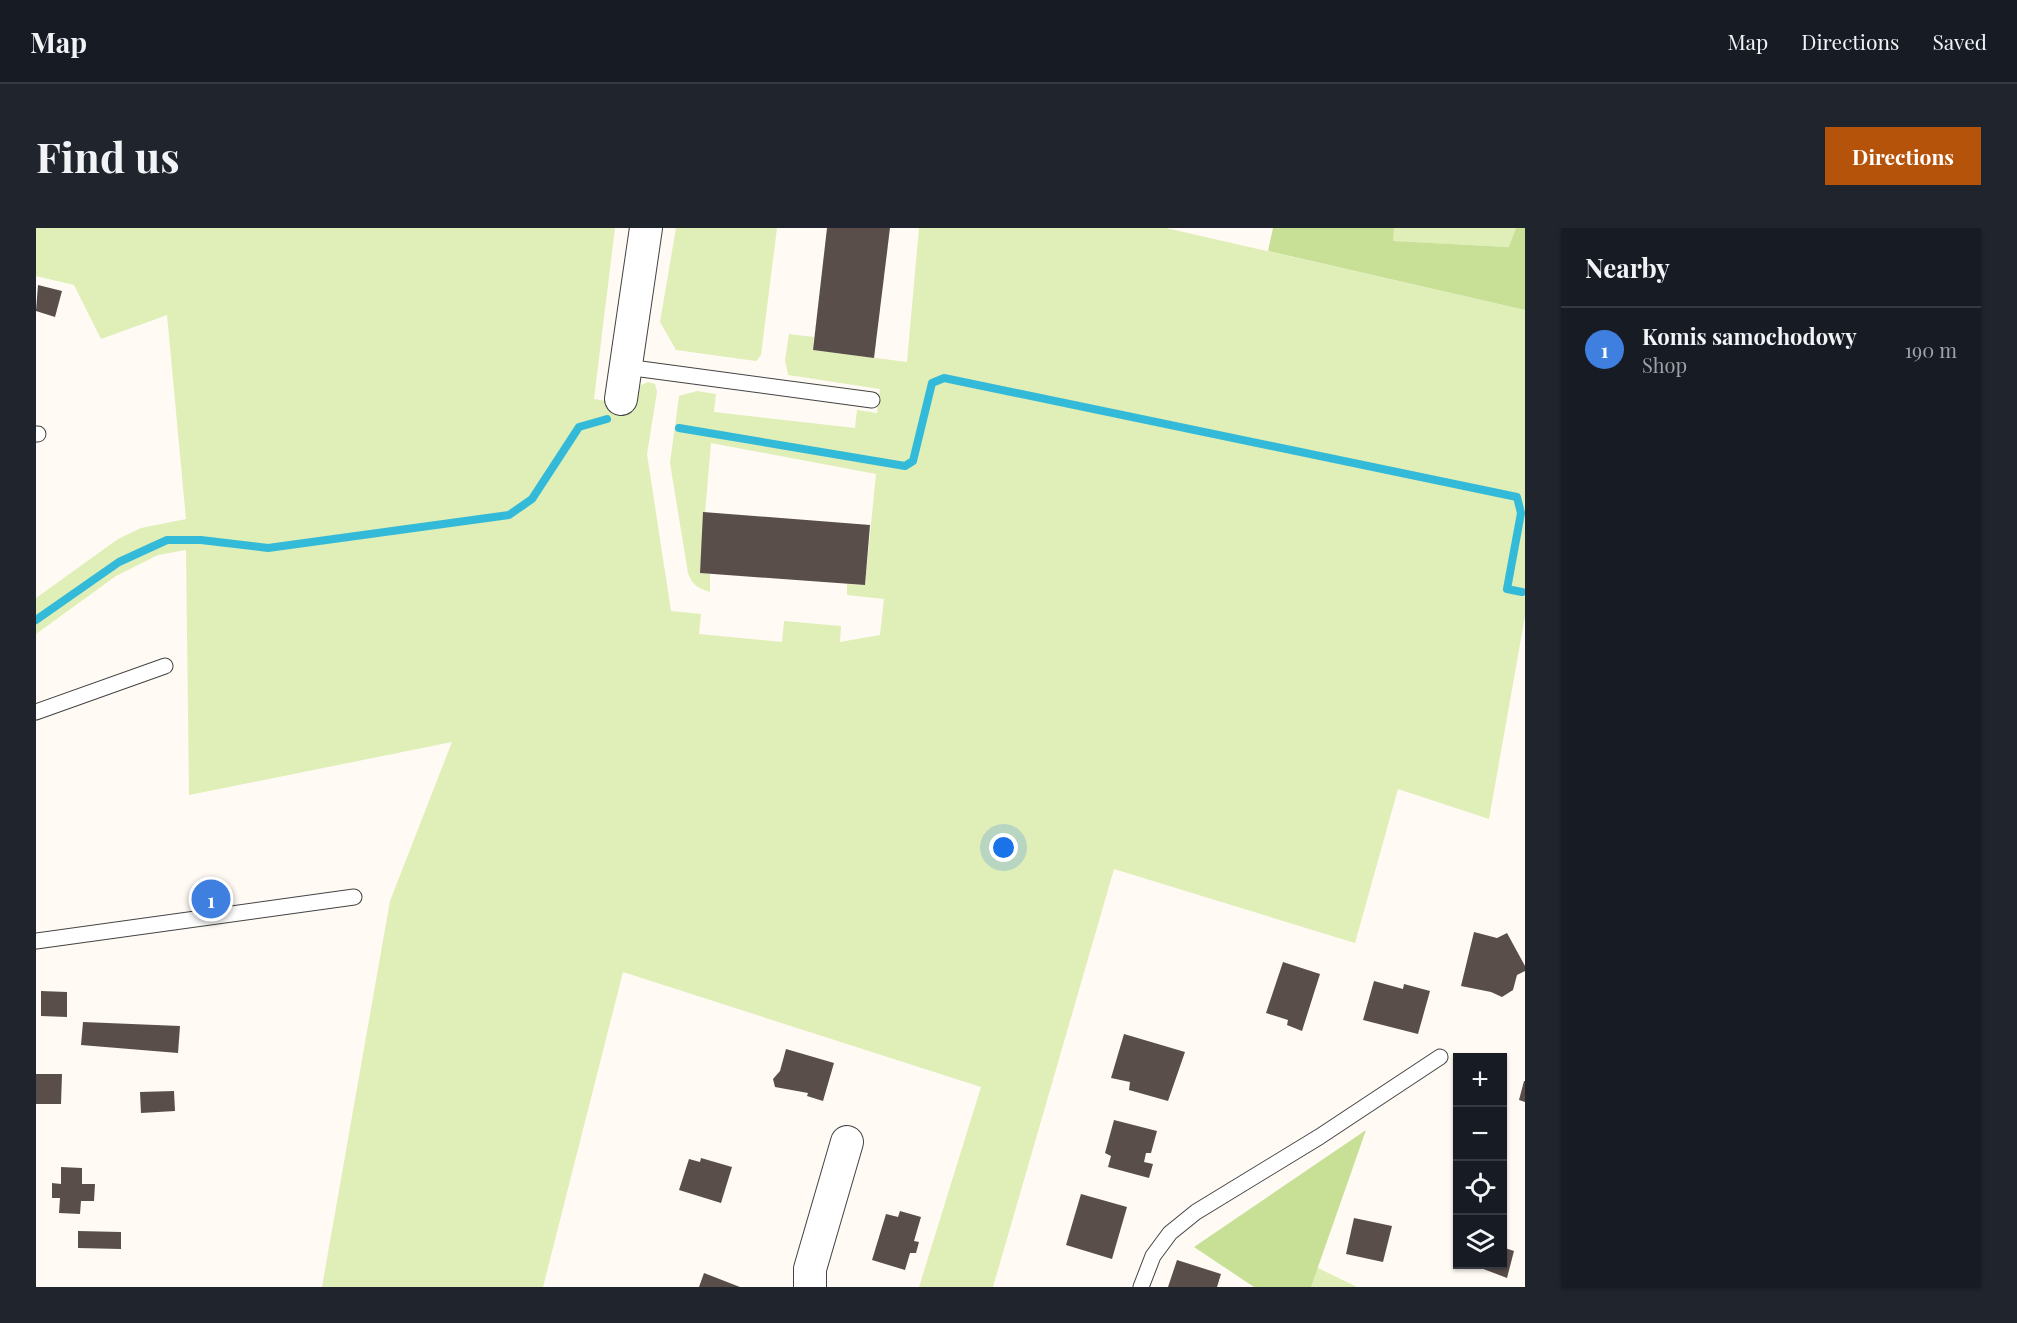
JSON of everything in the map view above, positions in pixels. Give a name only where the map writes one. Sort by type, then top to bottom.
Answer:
[{"type":"street","points":[[621,399],[646,228]]},
{"type":"street","points":[[810,1287],[810,1269],[847,1142]]},
{"type":"lane","points":[[626,368],[872,400]]},
{"type":"lane","points":[[36,712],[165,666]]},
{"type":"lane","points":[[36,941],[354,897]]},
{"type":"lane","points":[[1142,1287],[1159,1249],[1170,1233],[1196,1212],[1319,1137],[1440,1057]]},
{"type":"green space","points":[[36,228],[615,228],[594,399],[636,406],[639,386],[648,382],[655,384],[657,392],[647,454],[671,611],[701,614],[699,634],[782,642],[784,621],[841,626],[840,642],[880,635],[884,599],[847,595],[847,584],[865,585],[876,474],[711,443],[700,573],[710,574],[710,592],[706,591],[694,583],[688,573],[670,463],[679,396],[697,391],[716,394],[714,412],[855,428],[857,410],[877,413],[880,389],[788,375],[785,360],[789,334],[814,337],[813,350],[907,362],[919,228],[1166,228],[1525,310],[1525,616],[1489,819],[1398,789],[1355,943],[1114,869],[993,1287],[919,1287],[981,1087],[623,972],[543,1287],[322,1287],[390,901],[452,742],[189,795],[186,550],[158,555],[116,576],[36,634],[36,598],[118,539],[141,528],[186,519],[167,315],[101,339],[74,285],[36,276]]},
{"type":"green space","points":[[676,228],[777,228],[761,355],[756,361],[676,350],[660,322]]},
{"type":"green space","points":[[1273,228],[1394,228],[1393,241],[1509,247],[1516,228],[1525,228],[1525,310],[1268,251]]},
{"type":"green space","points":[[1394,228],[1516,228],[1510,247],[1392,241]]},
{"type":"green space","points":[[1366,1130],[1311,1287],[1254,1287],[1194,1247]]},
{"type":"green space","points":[[1316,1267],[1357,1287],[1311,1287]]},
{"type":"building","points":[[827,228],[890,228],[874,358],[813,350]]},
{"type":"building","points":[[38,285],[62,291],[55,317],[36,311]]},
{"type":"building","points":[[703,512],[870,525],[865,585],[700,573]]},
{"type":"building","points":[[1474,932],[1497,938],[1507,933],[1525,966],[1525,971],[1517,975],[1513,990],[1502,997],[1491,992],[1461,986]]},
{"type":"building","points":[[1283,962],[1320,974],[1302,1031],[1287,1025],[1288,1020],[1266,1013]]},
{"type":"building","points":[[1374,981],[1403,989],[1404,984],[1430,991],[1418,1034],[1363,1020]]},
{"type":"building","points":[[41,991],[67,992],[67,1017],[41,1016]]},
{"type":"building","points":[[83,1022],[180,1026],[178,1053],[81,1045]]},
{"type":"building","points":[[1124,1034],[1185,1052],[1168,1101],[1129,1090],[1130,1082],[1111,1078]]},
{"type":"building","points":[[786,1049],[834,1063],[823,1101],[807,1096],[808,1093],[775,1087],[773,1079],[780,1071]]},
{"type":"building","points":[[36,1074],[62,1074],[61,1104],[36,1104]]},
{"type":"building","points":[[1525,1081],[1525,1102],[1519,1100]]},
{"type":"building","points":[[174,1091],[175,1111],[141,1113],[140,1092]]},
{"type":"building","points":[[1114,1120],[1157,1131],[1151,1153],[1146,1153],[1144,1162],[1153,1164],[1149,1178],[1108,1167],[1111,1156],[1105,1153]]},
{"type":"building","points":[[701,1158],[732,1167],[721,1203],[679,1190],[689,1159],[700,1162]]},
{"type":"building","points":[[61,1167],[82,1168],[82,1184],[95,1184],[94,1201],[81,1201],[80,1214],[59,1213],[60,1198],[52,1198],[52,1183],[61,1184]]},
{"type":"building","points":[[1081,1194],[1127,1207],[1112,1259],[1066,1245]]},
{"type":"building","points":[[900,1211],[921,1217],[914,1241],[919,1242],[916,1253],[910,1253],[905,1270],[872,1260],[886,1214],[898,1217]]},
{"type":"building","points":[[1354,1218],[1392,1226],[1383,1262],[1346,1254]]},
{"type":"building","points":[[78,1231],[121,1232],[121,1249],[78,1248]]},
{"type":"building","points":[[1507,1249],[1514,1251],[1507,1278],[1483,1269],[1507,1269]]},
{"type":"building","points":[[1177,1260],[1221,1274],[1217,1287],[1168,1287]]},
{"type":"building","points":[[704,1273],[740,1287],[699,1287]]},
{"type":"waterway","points":[[679,428],[905,466],[913,461],[932,383],[944,378],[1517,497],[1521,513],[1507,589],[1522,592]]},
{"type":"waterway","points":[[36,620],[119,562],[167,540],[201,540],[268,548],[509,515],[532,499],[579,427],[607,419]]},
{"type":"place","name":"Komis samochodowy","points":[[211,899]]}]
